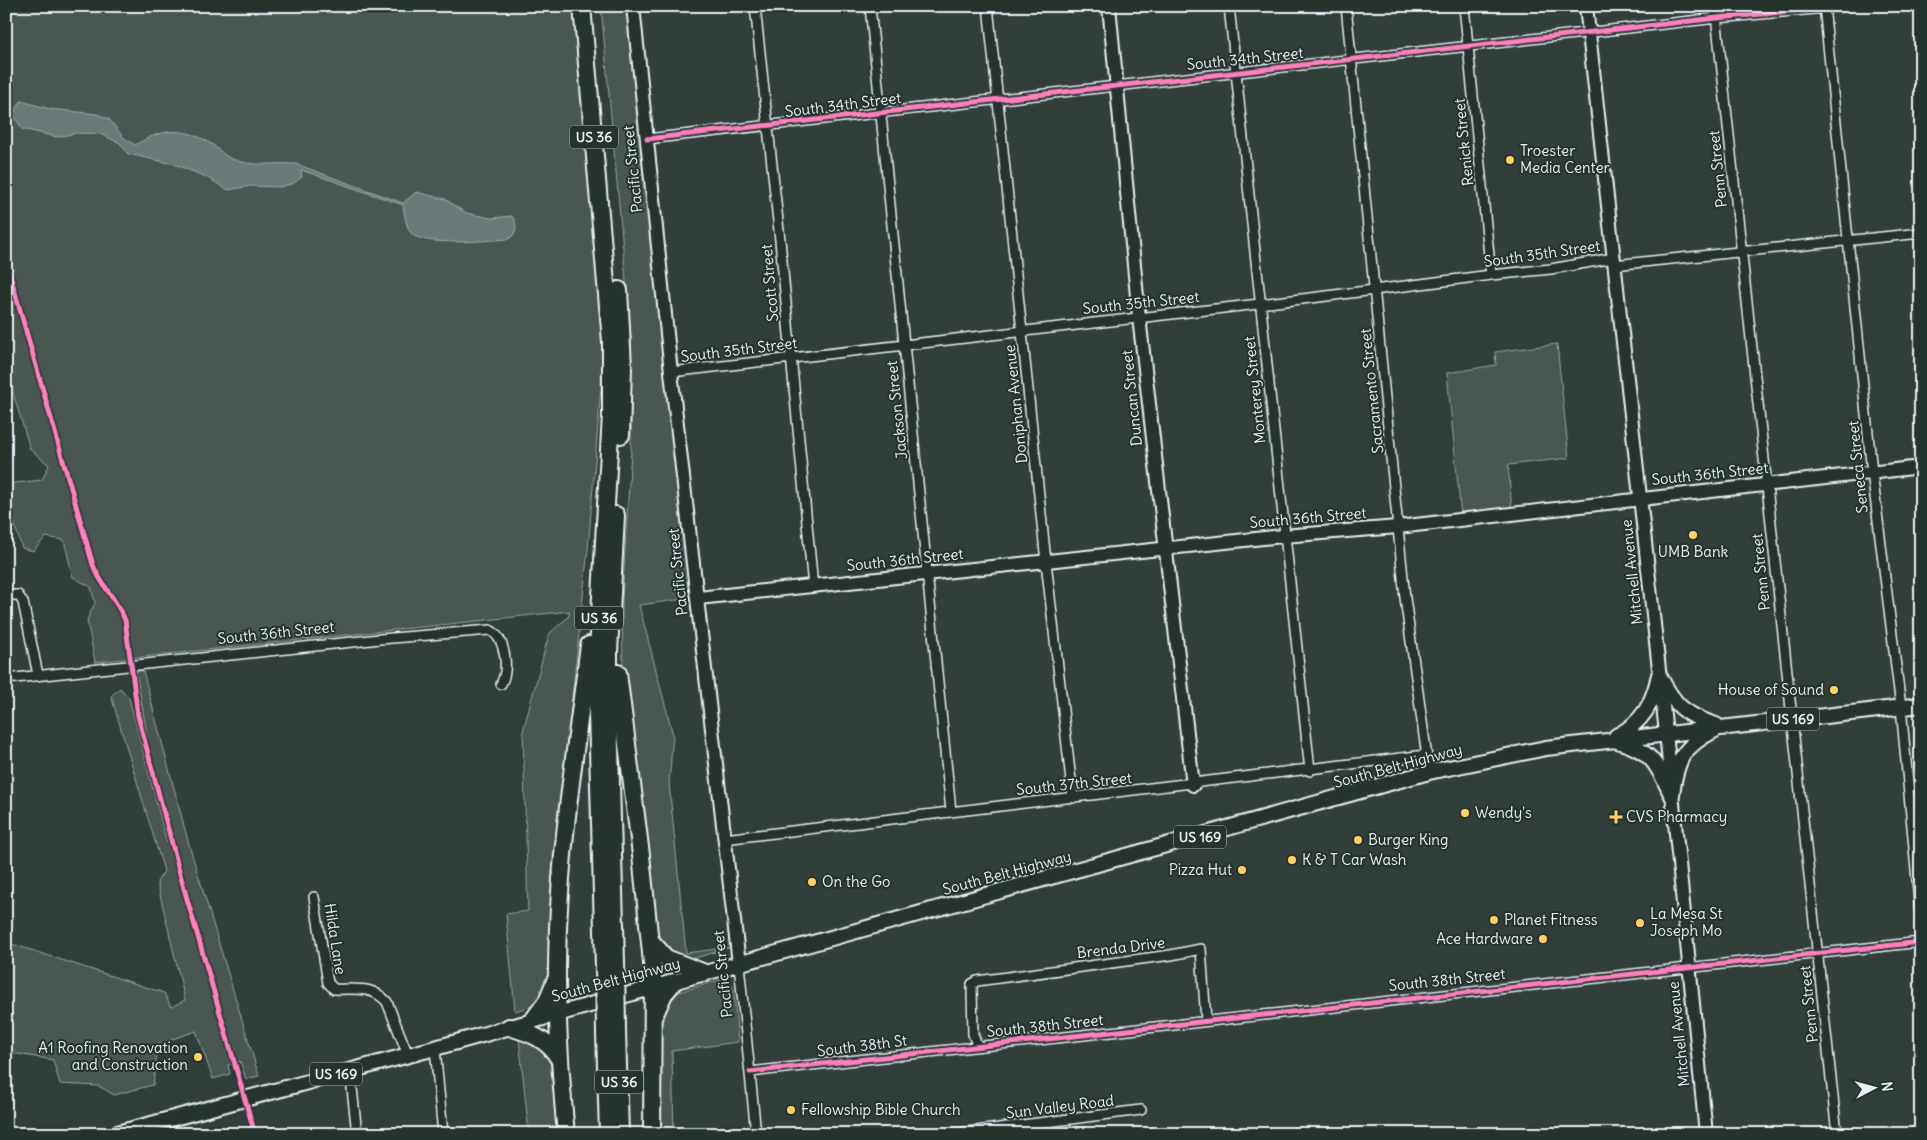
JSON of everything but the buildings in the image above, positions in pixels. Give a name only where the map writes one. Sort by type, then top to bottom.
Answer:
[{"type":"highway","name":"US 36","points":[[582,6],[611,341],[611,414],[603,542],[597,713],[610,965]]},
{"type":"highway","name":"US 36","points":[[594,6],[623,342],[622,408],[612,583],[609,712],[611,1031],[608,1134]]},
{"type":"highway","points":[[566,1134],[559,1059],[557,974],[567,825],[594,582],[603,542]]},
{"type":"highway","points":[[612,583],[618,681],[650,940],[654,1018],[652,1134]]},
{"type":"highway","points":[[650,940],[666,958],[705,973]]},
{"type":"highway","points":[[533,1020],[550,995],[557,974]]},
{"type":"highway","points":[[654,1018],[664,994],[674,982]]},
{"type":"highway","points":[[509,1027],[530,1033],[546,1042],[559,1059]]},
{"type":"highway","name":"US 36","points":[[611,1031],[620,1134]]},
{"type":"main road","points":[[1659,675],[1673,700],[1680,708],[1695,718],[1722,727]]},
{"type":"main road","points":[[1609,739],[1632,728],[1641,720],[1648,709],[1659,675]]},
{"type":"main road","name":"South Belt Highway","points":[[114,1134],[435,1048],[1429,772],[1546,748],[1609,739],[1921,705]]},
{"type":"main road","points":[[1672,795],[1674,775],[1682,754],[1698,739],[1722,727]]},
{"type":"main road","points":[[1609,739],[1639,748],[1649,755],[1658,767],[1672,795]]},
{"type":"street","name":"Pacific Street","points":[[633,6],[671,372],[739,964],[756,1134]]},
{"type":"street","name":"Scott Street","points":[[755,6],[813,587]]},
{"type":"street","name":"Jackson Street","points":[[870,6],[951,811]]},
{"type":"street","name":"Doniphan Avenue","points":[[988,6],[1046,562],[1073,798]]},
{"type":"street","name":"Duncan Street","points":[[1109,6],[1139,316],[1178,640],[1193,785]]},
{"type":"street","name":"Monterey Street","points":[[1229,6],[1283,536],[1292,596],[1310,771]]},
{"type":"street","name":"Sacramento Street","points":[[1346,6],[1405,598],[1429,772]]},
{"type":"street","name":"Renick Street","points":[[1464,6],[1491,275]]},
{"type":"street","name":"Mitchell Avenue","points":[[1586,6],[1666,732],[1706,1134]]},
{"type":"street","name":"Penn Street","points":[[1715,6],[1790,719],[1837,1134]]},
{"type":"street","name":"South 34th Street","points":[[647,139],[768,127],[881,112],[1716,18],[1847,6]]},
{"type":"street","name":"Seneca Street","points":[[1824,7],[1872,472],[1901,707],[1921,924]]},
{"type":"street","name":"South 35th Street","points":[[671,372],[1139,316],[1260,304],[1491,275],[1921,233]]},
{"type":"street","name":"South 36th Street","points":[[698,598],[1283,536],[1398,527],[1921,467]]},
{"type":"street","points":[[6,595],[18,595],[23,602],[38,675]]},
{"type":"street","name":"South 36th Street","points":[[6,679],[361,641],[490,630],[500,639],[504,654],[505,677],[501,684]]},
{"type":"street","name":"South 37th Street","points":[[724,839],[951,811],[1310,771],[1426,755]]},
{"type":"street","name":"Hilda Lane","points":[[314,897],[328,984],[334,989],[368,988],[381,995],[387,1002],[408,1055]]},
{"type":"street","name":"South 38th Street","points":[[973,1013],[974,1042],[977,1045],[1921,942]]},
{"type":"street","name":"Brenda Drive","points":[[973,1013],[972,984],[977,981],[1171,955],[1202,948],[1206,1021]]},
{"type":"street","name":"South 38th St","points":[[750,1072],[977,1045]]},
{"type":"street","points":[[435,1048],[443,1134]]},
{"type":"street","points":[[350,1070],[357,1134]]},
{"type":"street","name":"Sun Valley Road","points":[[952,1134],[1141,1110]]},
{"type":"shaded area","points":[[6,6],[573,6],[597,267],[602,350],[601,387],[588,549],[559,820],[552,976],[536,1005],[515,1011],[506,914],[528,911],[523,731],[549,634],[568,617],[570,611],[95,662],[87,620],[95,603],[91,587],[73,577],[64,540],[46,537],[33,551],[22,548],[13,520],[6,521],[6,484],[42,480],[49,465],[30,449],[6,370]]},
{"type":"shaded area","points":[[601,6],[629,6],[692,598],[639,605],[673,735],[669,783],[686,953],[731,947],[689,960],[681,959],[658,945],[623,672],[622,600],[631,451],[631,337]]},
{"type":"shaded area","points":[[21,101],[50,109],[97,114],[109,119],[123,137],[135,145],[155,135],[183,132],[203,139],[227,156],[240,162],[296,164],[403,203],[416,192],[445,199],[466,213],[491,218],[512,216],[516,229],[509,239],[441,242],[416,237],[410,232],[405,219],[403,205],[301,170],[302,177],[294,183],[280,187],[251,186],[228,190],[206,177],[174,164],[128,154],[120,143],[100,134],[77,133],[57,137],[22,129],[13,114]]},
{"type":"shaded area","points":[[1557,344],[1569,458],[1508,465],[1512,510],[1461,516],[1447,373],[1496,365],[1495,352]]},
{"type":"shaded area","points":[[136,671],[143,671],[188,841],[259,1076],[246,1079],[240,1061],[228,1065],[230,1074],[213,1079],[196,1031],[158,1044],[153,1085],[114,1095],[99,1086],[60,1084],[53,1060],[6,1052],[6,942],[164,993],[171,1007],[185,1000],[157,882],[164,871],[111,696],[120,688],[129,698],[167,843],[174,842],[148,741]]},
{"type":"shaded area","points":[[723,979],[731,983],[734,991],[738,1042],[672,1051],[674,1134],[658,1134],[660,1016],[669,995]]},
{"type":"shaded area","points":[[519,1038],[539,1043],[550,1059],[558,1134],[529,1134]]},
{"type":"cycle path","points":[[647,139],[1717,18],[1847,6]]},
{"type":"cycle path","points":[[6,261],[93,565],[125,620],[138,716],[183,885],[255,1134]]},
{"type":"cycle path","points":[[750,1072],[1921,942]]},
{"type":"place","name":"Troester Media Center","points":[[1510,160]]},
{"type":"place","name":"UMB Bank","points":[[1693,535]]},
{"type":"place","name":"House of Sound","points":[[1834,690]]},
{"type":"place","name":"Wendy's","points":[[1465,813]]},
{"type":"place","name":"CVS Pharmacy","points":[[1616,817]]},
{"type":"place","name":"Burger King","points":[[1358,840]]},
{"type":"place","name":"K & T Car Wash","points":[[1292,860]]},
{"type":"place","name":"Pizza Hut","points":[[1242,870]]},
{"type":"place","name":"On the Go","points":[[812,882]]},
{"type":"place","name":"Planet Fitness","points":[[1494,920]]},
{"type":"place","name":"La Mesa St Joseph Mo","points":[[1640,923]]},
{"type":"place","name":"Ace Hardware","points":[[1543,939]]},
{"type":"place","name":"A1 Roofing Renovation and Construction","points":[[198,1057]]},
{"type":"place","name":"Fellowship Bible Church","points":[[791,1110]]}]
